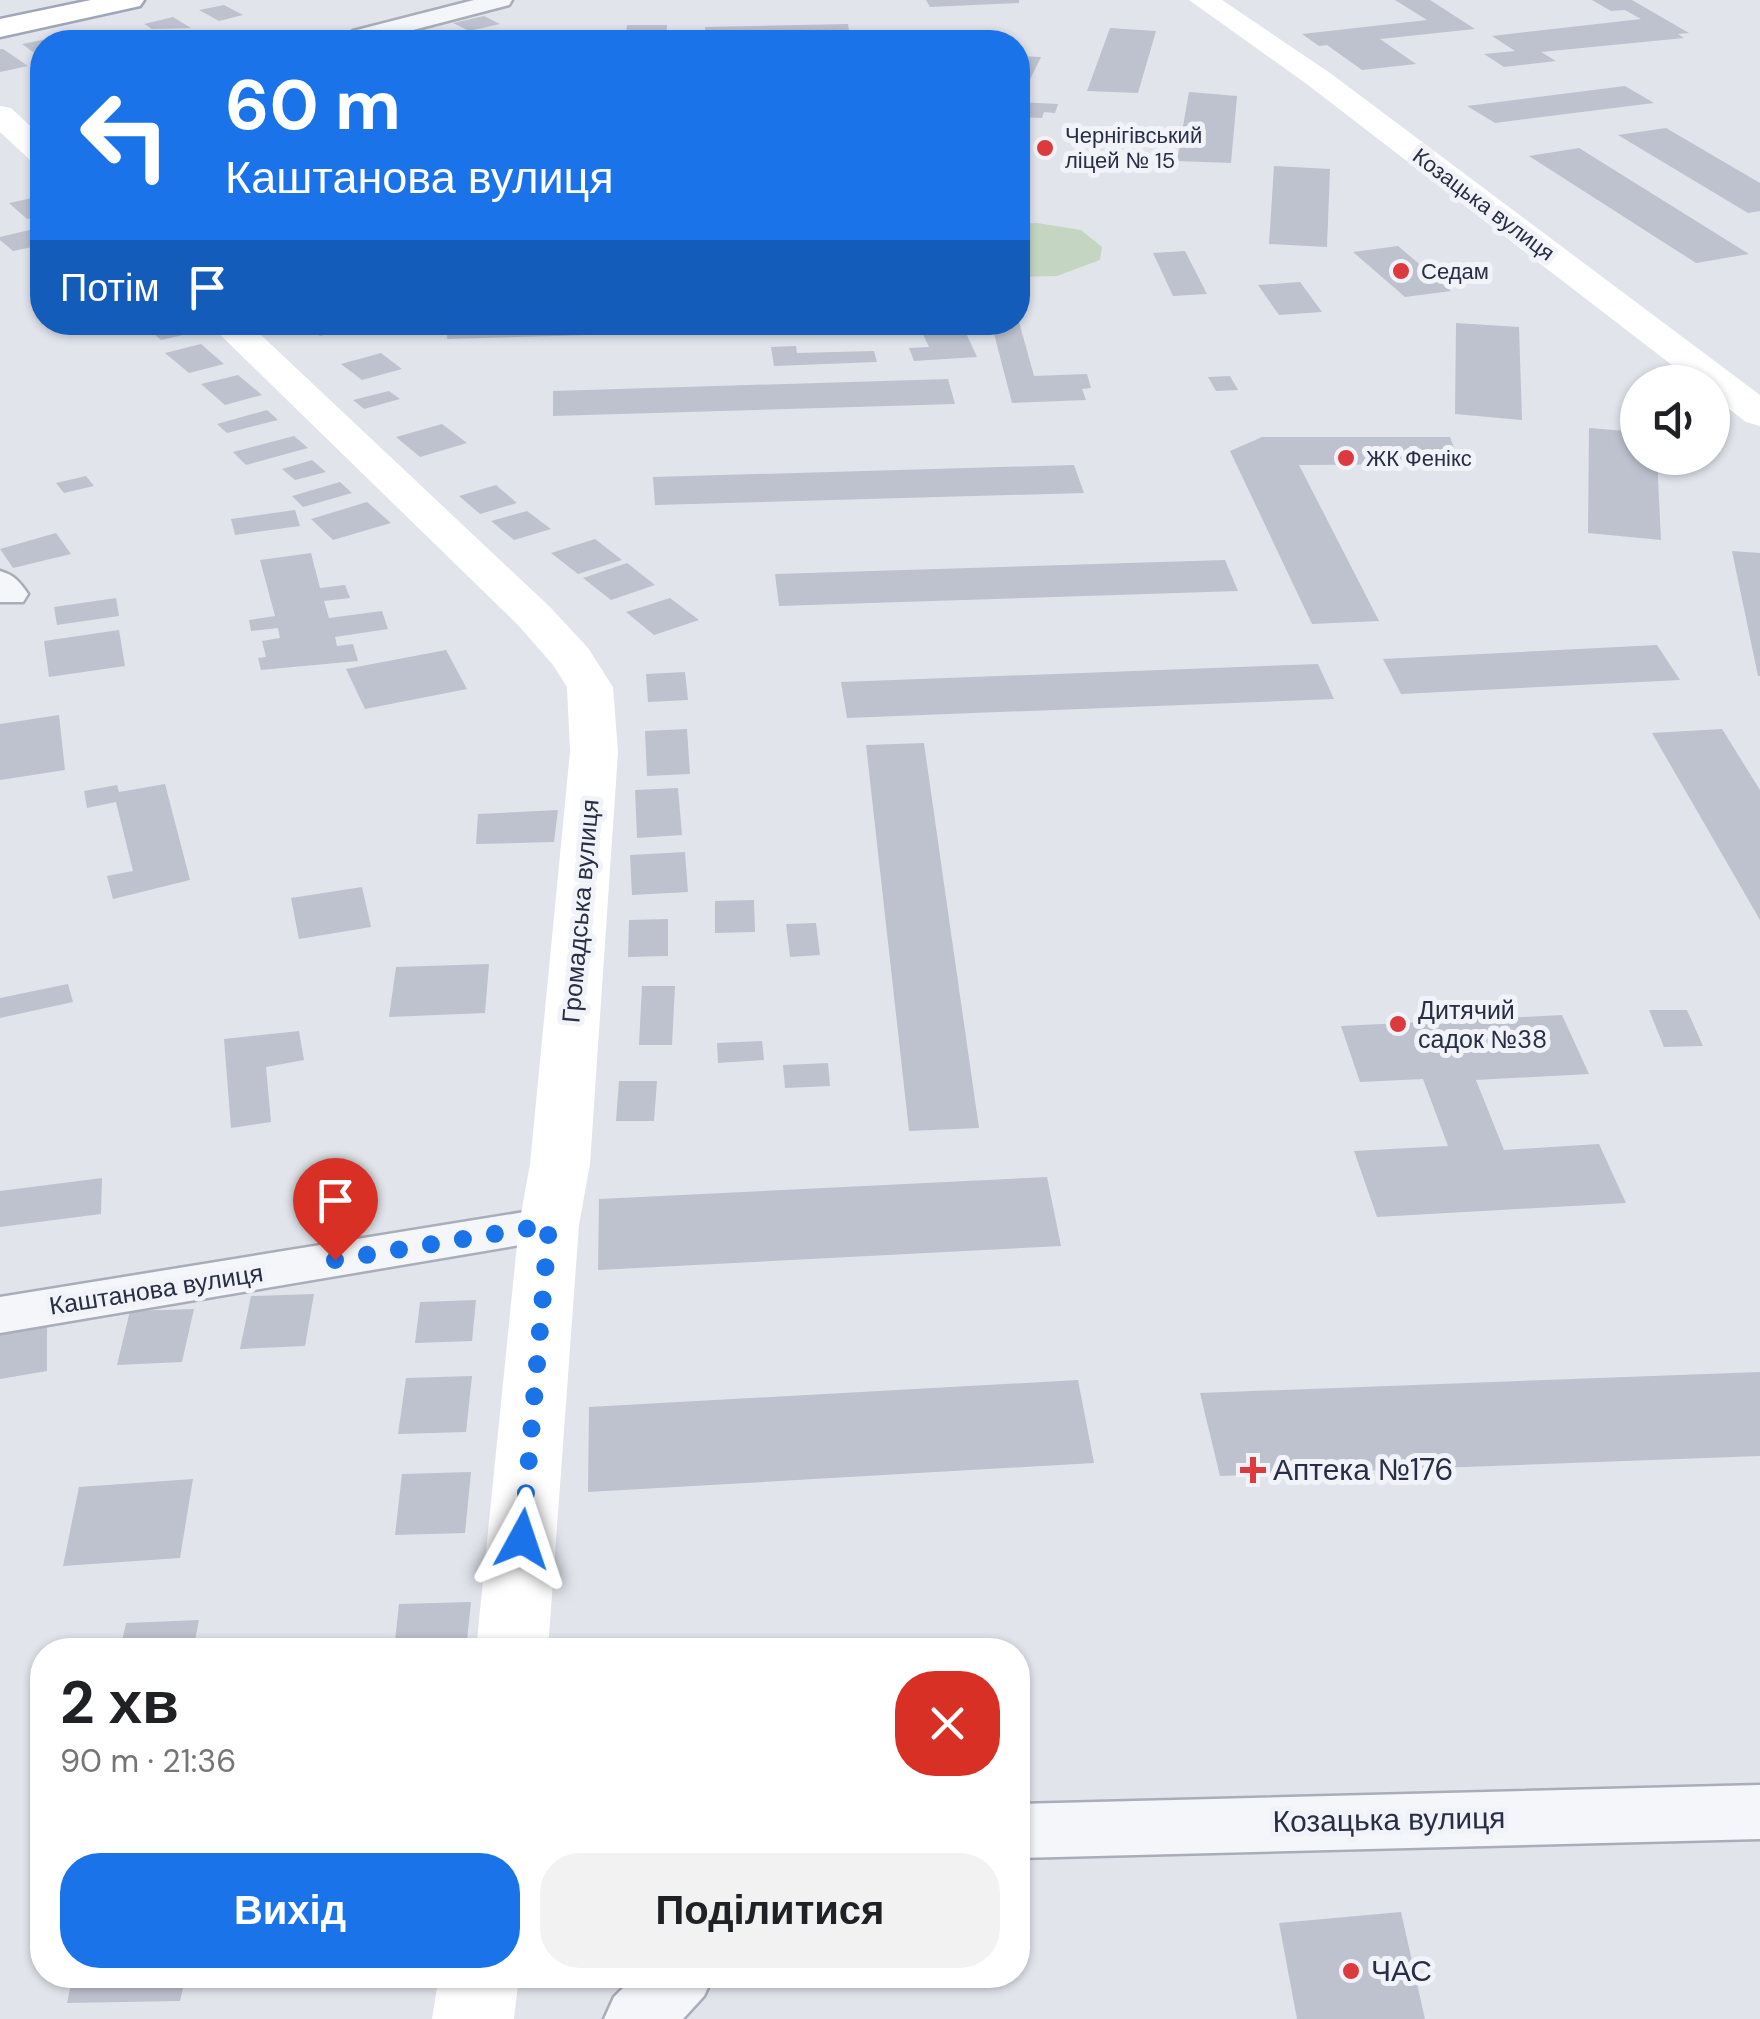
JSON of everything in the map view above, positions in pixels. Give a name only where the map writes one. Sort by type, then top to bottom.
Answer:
[{"type":"street","points":[[0,28],[130,0]]},
{"type":"street","points":[[384,30],[501,0]]},
{"type":"street","name":"Козацька вулиця","points":[[1203,0],[1319,79],[1760,414]]},
{"type":"street","points":[[0,115],[30,143]]},
{"type":"street","name":"Громадська вулиця","points":[[239,335],[534,616],[572,658],[590,687],[594,752],[560,1164],[549,1225],[513,1638]]},
{"type":"street","name":"Каштанова вулиця","points":[[0,1315],[549,1225]]},
{"type":"street","name":"Козацька вулиця","points":[[1030,1832],[1248,1822],[1760,1812]]},
{"type":"street","points":[[1030,1843],[1082,1830]]},
{"type":"street","points":[[473,2019],[477,1988]]},
{"type":"street","points":[[638,2019],[669,1988]]},
{"type":"green space","points":[[1030,223],[1081,230],[1102,247],[1100,260],[1057,276],[1030,277]]},
{"type":"building","points":[[926,0],[1019,0],[1019,3],[930,7]]},
{"type":"building","points":[[1395,0],[1430,0],[1475,29],[1380,39],[1416,64],[1362,70],[1327,45],[1319,46],[1302,34],[1427,20]]},
{"type":"building","points":[[1592,0],[1632,0],[1689,33],[1678,34],[1684,38],[1541,52],[1556,61],[1504,67],[1484,54],[1515,51],[1492,36],[1641,19],[1625,10],[1611,11]]},
{"type":"building","points":[[224,5],[243,15],[219,21],[199,10]]},
{"type":"building","points":[[484,16],[500,24],[467,30],[453,23]]},
{"type":"building","points":[[173,17],[191,28],[152,29],[144,24]]},
{"type":"building","points":[[848,24],[849,30],[705,30],[705,27]]},
{"type":"building","points":[[627,25],[667,25],[667,30],[626,30]]},
{"type":"building","points":[[1110,28],[1156,31],[1138,93],[1087,91]]},
{"type":"building","points":[[3,49],[28,66],[0,72]]},
{"type":"building","points":[[1030,57],[1041,57],[1030,80]]},
{"type":"building","points":[[1625,86],[1654,103],[1495,123],[1467,106]]},
{"type":"building","points":[[1189,92],[1237,96],[1231,163],[1177,161]]},
{"type":"building","points":[[1030,103],[1058,104],[1055,113],[1044,112],[1042,118],[1030,118]]},
{"type":"building","points":[[1666,128],[1760,183],[1760,211],[1748,213],[1618,135]]},
{"type":"building","points":[[1579,148],[1749,254],[1696,263],[1529,156]]},
{"type":"building","points":[[1274,166],[1330,169],[1327,247],[1269,244]]},
{"type":"building","points":[[30,199],[30,218],[27,219],[9,203]]},
{"type":"building","points":[[30,230],[30,247],[13,251],[0,237]]},
{"type":"building","name":"Седам","points":[[1398,246],[1451,291],[1405,297],[1353,252]]},
{"type":"building","points":[[1185,251],[1207,294],[1173,296],[1153,253]]},
{"type":"building","points":[[1300,282],[1322,312],[1279,315],[1258,285]]},
{"type":"building","points":[[1456,323],[1519,327],[1522,420],[1455,414]]},
{"type":"building","points":[[155,335],[183,335],[161,340]]},
{"type":"building","points":[[447,335],[591,335],[447,339]]},
{"type":"building","points":[[923,335],[967,335],[977,357],[914,361],[909,348],[929,347]]},
{"type":"building","points":[[994,335],[1023,335],[1034,376],[1087,374],[1091,388],[1082,389],[1086,400],[1012,403]]},
{"type":"building","points":[[201,344],[224,364],[189,373],[165,353]]},
{"type":"building","points":[[796,346],[797,353],[874,351],[877,362],[774,366],[771,347]]},
{"type":"building","points":[[381,353],[402,369],[362,380],[341,364]]},
{"type":"building","points":[[238,375],[262,395],[225,405],[201,384]]},
{"type":"building","points":[[1230,376],[1238,390],[1216,391],[1208,377]]},
{"type":"building","points":[[948,379],[955,404],[553,416],[553,391]]},
{"type":"building","points":[[389,391],[400,399],[364,409],[353,400]]},
{"type":"building","points":[[267,410],[278,420],[227,433],[217,424]]},
{"type":"building","points":[[442,424],[467,443],[420,457],[396,437]]},
{"type":"building","points":[[1589,428],[1620,431],[1620,475],[1658,475],[1661,540],[1588,533]]},
{"type":"building","points":[[294,436],[308,448],[246,465],[233,452]]},
{"type":"building","points":[[1262,437],[1450,437],[1460,464],[1299,465],[1379,621],[1312,624],[1230,451]]},
{"type":"building","points":[[312,460],[326,472],[295,480],[282,469]]},
{"type":"building","points":[[1074,465],[1084,493],[655,505],[653,477]]},
{"type":"building","points":[[86,476],[94,486],[64,493],[56,483]]},
{"type":"building","points":[[340,482],[352,493],[303,507],[292,496]]},
{"type":"building","points":[[496,485],[517,503],[480,514],[459,496]]},
{"type":"building","points":[[367,502],[391,523],[333,540],[311,519]]},
{"type":"building","points":[[295,510],[300,526],[235,535],[231,519]]},
{"type":"building","points":[[527,511],[551,529],[514,540],[491,521]]},
{"type":"building","points":[[56,533],[71,554],[13,568],[0,549]]},
{"type":"building","points":[[595,539],[622,560],[578,574],[551,553]]},
{"type":"building","points":[[1732,551],[1760,553],[1760,676],[1758,676]]},
{"type":"building","points":[[311,553],[320,588],[345,585],[350,598],[324,601],[329,618],[382,611],[388,629],[335,637],[337,646],[353,644],[358,661],[261,670],[258,658],[266,657],[262,641],[280,638],[278,628],[251,631],[249,620],[275,616],[260,560]]},
{"type":"building","points":[[1225,560],[1238,591],[779,606],[775,574]]},
{"type":"building","points":[[627,563],[655,585],[611,600],[583,578]]},
{"type":"building","points":[[116,598],[119,616],[57,625],[54,607]]},
{"type":"building","points":[[670,598],[699,620],[654,635],[626,612]]},
{"type":"building","points":[[119,630],[125,666],[49,677],[44,641]]},
{"type":"building","points":[[1657,645],[1680,680],[1401,694],[1383,659]]},
{"type":"building","points":[[446,650],[467,689],[365,709],[346,669]]},
{"type":"building","points":[[1318,664],[1334,699],[847,718],[841,682]]},
{"type":"building","points":[[685,672],[688,700],[648,702],[646,674]]},
{"type":"building","points":[[59,715],[65,770],[0,780],[0,724]]},
{"type":"building","points":[[687,729],[690,774],[647,776],[645,731]]},
{"type":"building","points":[[1722,729],[1760,790],[1760,920],[1652,733]]},
{"type":"building","points":[[924,743],[979,1128],[909,1131],[866,745]]},
{"type":"building","points":[[165,784],[190,880],[113,899],[107,876],[133,871],[116,802],[87,808],[84,791],[117,785],[119,792]]},
{"type":"building","points":[[678,788],[682,835],[637,838],[635,790]]},
{"type":"building","points":[[558,810],[554,842],[476,844],[478,814]]},
{"type":"building","points":[[685,852],[688,892],[632,895],[630,855]]},
{"type":"building","points":[[362,887],[371,927],[299,939],[291,898]]},
{"type":"building","points":[[754,900],[755,932],[715,933],[715,901]]},
{"type":"building","points":[[668,919],[668,956],[628,957],[629,920]]},
{"type":"building","points":[[816,923],[820,955],[790,957],[786,924]]},
{"type":"building","points":[[489,964],[485,1013],[389,1017],[396,967]]},
{"type":"building","points":[[68,984],[73,1002],[0,1018],[0,998]]},
{"type":"building","points":[[642,986],[675,986],[672,1045],[639,1045]]},
{"type":"building","points":[[1649,1010],[1687,1010],[1703,1046],[1664,1047]]},
{"type":"building","points":[[1562,1015],[1589,1074],[1476,1080],[1504,1150],[1599,1144],[1626,1203],[1377,1217],[1354,1151],[1448,1146],[1423,1079],[1360,1082],[1341,1026]]},
{"type":"building","points":[[299,1031],[304,1060],[266,1067],[271,1122],[231,1128],[224,1039]]},
{"type":"building","points":[[762,1041],[764,1060],[718,1063],[717,1043]]},
{"type":"building","points":[[828,1063],[830,1086],[785,1088],[783,1065]]},
{"type":"building","points":[[619,1081],[657,1081],[654,1121],[616,1121]]},
{"type":"building","points":[[1047,1177],[1061,1246],[598,1270],[599,1199]]},
{"type":"building","points":[[102,1178],[101,1214],[0,1227],[0,1191]]},
{"type":"building","points":[[314,1294],[305,1346],[240,1349],[251,1296]]},
{"type":"building","points":[[476,1300],[472,1341],[415,1343],[420,1302]]},
{"type":"building","points":[[194,1309],[182,1362],[117,1365],[130,1311]]},
{"type":"building","points":[[47,1321],[47,1371],[0,1379],[0,1329]]},
{"type":"building","points":[[1760,1372],[1760,1456],[1220,1476],[1200,1393]]},
{"type":"building","points":[[472,1376],[466,1432],[398,1434],[406,1378]]},
{"type":"building","points":[[1078,1380],[1094,1463],[588,1492],[589,1407]]},
{"type":"building","points":[[471,1472],[465,1533],[395,1535],[402,1474]]},
{"type":"building","points":[[193,1479],[180,1558],[63,1566],[79,1487]]},
{"type":"building","points":[[471,1602],[467,1638],[395,1638],[399,1604]]},
{"type":"building","points":[[199,1620],[195,1638],[123,1638],[126,1623]]},
{"type":"building","name":"ЧАС","points":[[1401,1912],[1425,2019],[1297,2019],[1279,1923]]},
{"type":"building","points":[[70,1988],[183,1988],[180,2001],[67,2003]]},
{"type":"place","name":"Чернігівський ліцей № 15","points":[[1045,148]]},
{"type":"place","name":"Седам","points":[[1401,271]]},
{"type":"place","name":"ЖК Фенікс","points":[[1346,458]]},
{"type":"place","name":"Дитячий садок №38","points":[[1398,1024]]},
{"type":"place","name":"Аптека №176","points":[[1253,1470]]},
{"type":"place","name":"ЧАС","points":[[1351,1971]]},
{"type":"route","points":[[335,1260],[549,1225],[522,1539]]}]
